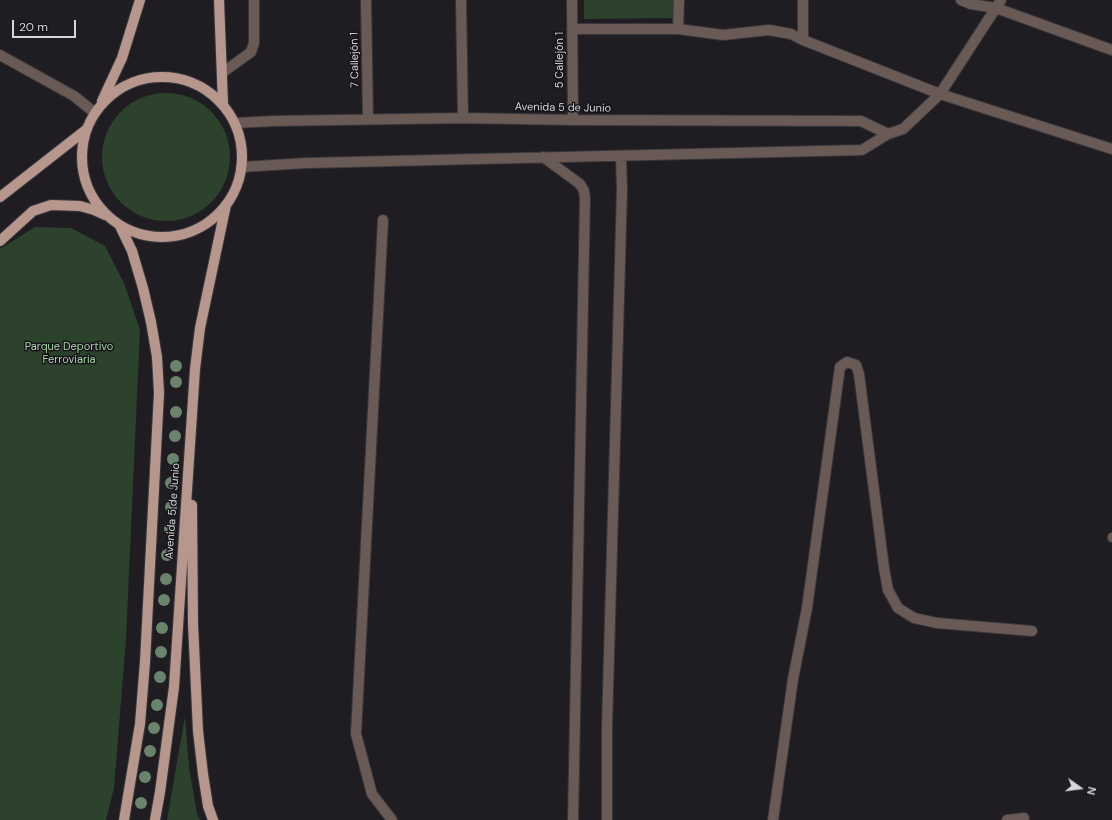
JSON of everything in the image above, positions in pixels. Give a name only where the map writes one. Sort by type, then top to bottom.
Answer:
[{"type":"main road","points":[[98,109],[118,89],[139,80],[162,76],[185,80],[206,89],[223,104],[235,123],[241,144],[241,167],[237,184],[226,205],[209,222],[189,233],[165,237],[142,235],[120,226],[108,216],[93,198],[84,176],[82,152],[87,129],[122,58],[140,0]]},
{"type":"main road","points":[[219,0],[223,104]]},
{"type":"main road","points":[[0,197],[87,129]]},
{"type":"main road","points":[[0,241],[33,211],[51,205],[80,206],[108,216]]},
{"type":"main road","name":"Avenida 5 de Junio","points":[[155,820],[174,687],[195,369],[200,328],[226,205]]},
{"type":"main road","name":"Avenida 5 de Junio","points":[[120,226],[132,251],[151,322],[157,357],[159,393],[141,716],[124,820]]},
{"type":"main road","points":[[191,422],[195,684],[203,774],[208,806],[213,820]]},
{"type":"street","points":[[222,73],[251,52],[254,43],[254,0]]},
{"type":"street","name":"7 Callejón 1","points":[[366,0],[368,119]]},
{"type":"street","points":[[461,0],[463,118]]},
{"type":"street","name":"5 Callejón 1","points":[[572,0],[573,120]]},
{"type":"street","points":[[678,29],[679,0]]},
{"type":"street","points":[[803,0],[803,40]]},
{"type":"street","points":[[961,0],[972,4],[998,4],[1112,50]]},
{"type":"street","points":[[241,167],[308,163],[862,150],[888,134],[903,128],[940,94],[998,4]]},
{"type":"street","points":[[572,29],[678,29],[723,35],[769,30],[791,34],[940,94],[1112,149]]},
{"type":"street","points":[[0,55],[98,109]]},
{"type":"street","name":"Avenida 5 de Junio","points":[[235,123],[274,120],[463,118],[861,121],[888,134]]},
{"type":"street","points":[[606,820],[607,726],[622,190],[621,156]]},
{"type":"street","points":[[543,157],[580,184],[584,191],[585,198],[573,820]]},
{"type":"street","points":[[382,220],[356,734],[372,794],[392,820]]},
{"type":"street","points":[[773,820],[793,680],[807,608],[840,367],[847,362],[856,365],[859,374],[884,568],[888,590],[898,608],[914,618],[937,622],[1032,631]]},
{"type":"street","points":[[1007,820],[1024,818]]},
{"type":"green space","points":[[584,0],[676,0],[676,18],[584,19]]},
{"type":"green space","points":[[160,93],[172,93],[191,97],[212,111],[226,132],[230,157],[226,182],[212,203],[191,217],[172,221],[160,221],[141,217],[120,203],[106,182],[102,163],[102,151],[106,132],[120,111],[141,97]]},
{"type":"green space","name":"Parque Deportivo Ferroviaria","points":[[35,227],[71,228],[105,246],[124,283],[140,330],[126,639],[114,788],[106,820],[0,820],[0,249]]},
{"type":"green space","points":[[185,716],[189,767],[197,814],[200,820],[167,820]]}]
